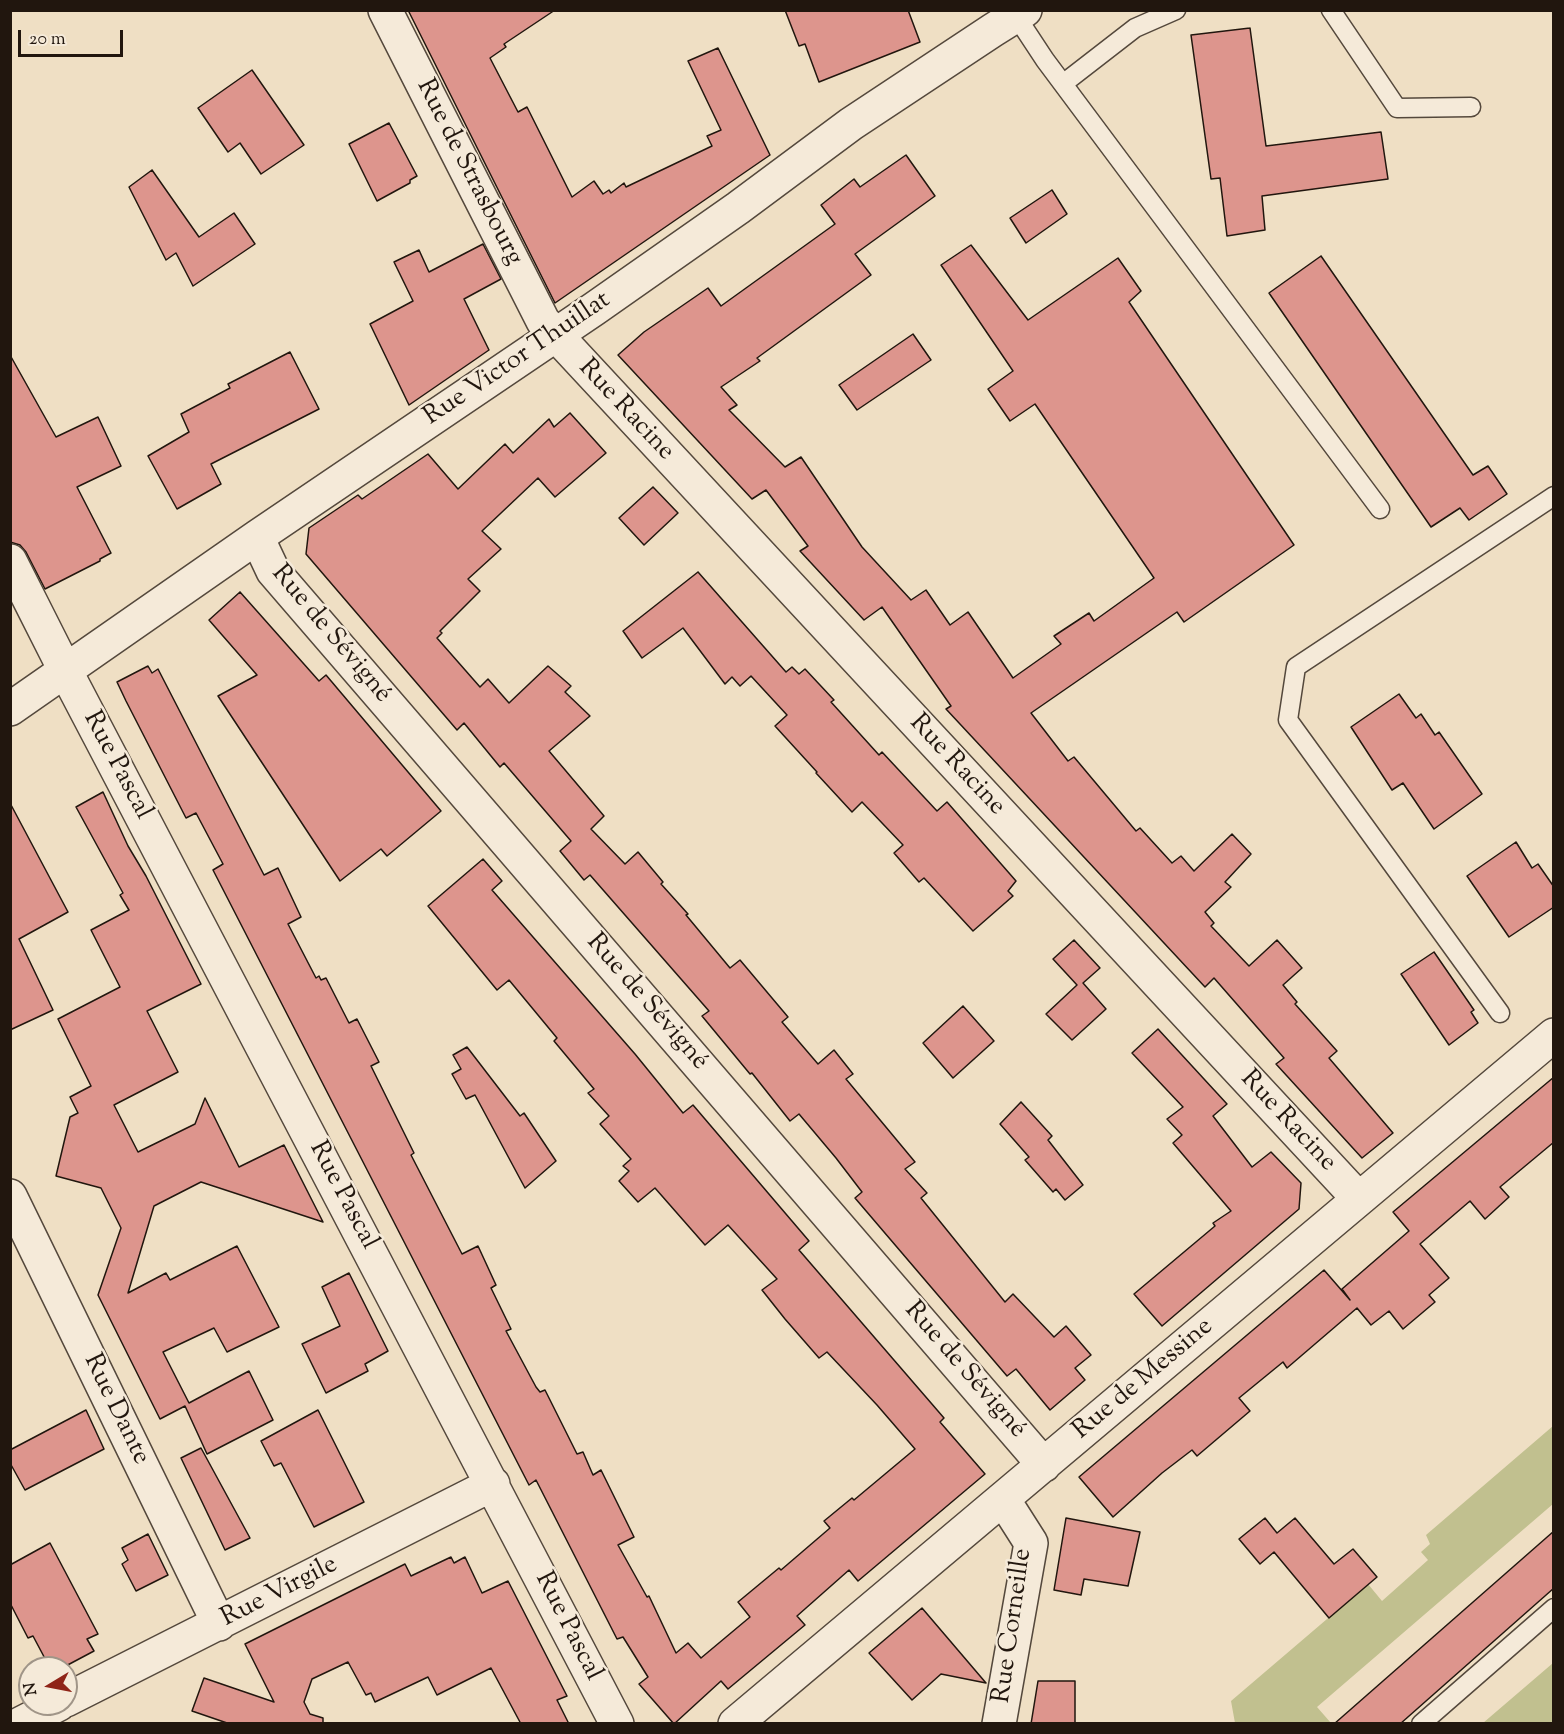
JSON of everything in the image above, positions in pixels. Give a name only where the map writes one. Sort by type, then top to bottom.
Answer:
[{"type":"street","name":"Rue de Strasbourg","points":[[385,10],[543,321],[554,334]]},
{"type":"street","name":"Rue Victor Thuillat","points":[[10,709],[256,537],[738,208],[851,124],[1020,13]]},
{"type":"street","name":"Rue Racine","points":[[554,334],[1358,1198]]},
{"type":"street","name":"Rue de Sévigné","points":[[256,537],[273,571],[1044,1465]]},
{"type":"street","name":"Rue Pascal","points":[[10,561],[617,1724]]},
{"type":"street","name":"Rue de Messine","points":[[735,1724],[1554,1035]]},
{"type":"street","name":"Rue Dante","points":[[10,1196],[219,1624]]},
{"type":"street","name":"Rue Virgile","points":[[78,1694],[493,1484]]},
{"type":"street","name":"Rue Corneille","points":[[999,1724],[1031,1543],[1003,1499]]},
{"type":"street","points":[[20,1724],[36,1716]]},
{"type":"lane","points":[[1064,82],[1135,28],[1176,10]]},
{"type":"lane","points":[[1331,10],[1397,108],[1471,107]]},
{"type":"lane","points":[[1020,13],[1046,60],[1380,509]]},
{"type":"lane","points":[[1500,1013],[1288,720],[1296,668],[1554,496]]},
{"type":"lane","points":[[1420,1724],[1554,1608]]},
{"type":"shaded area","points":[[1553,1426],[1553,1504],[1317,1707],[1331,1723],[1235,1723],[1231,1701],[1368,1584],[1382,1601],[1428,1560],[1421,1552],[1430,1544],[1426,1535]]},
{"type":"shaded area","points":[[1553,1663],[1553,1723],[1483,1723]]},
{"type":"building","points":[[408,10],[555,10],[504,44],[506,47],[490,58],[518,112],[527,107],[572,197],[594,181],[603,194],[609,190],[611,193],[624,183],[626,187],[712,146],[707,136],[721,130],[688,61],[718,48],[770,155],[555,303]]},
{"type":"building","points":[[785,10],[908,10],[920,42],[819,82],[805,44],[799,46]]},
{"type":"building","points":[[1250,28],[1266,146],[1381,132],[1388,179],[1262,196],[1265,230],[1227,236],[1220,178],[1211,179],[1191,35]]},
{"type":"building","points":[[252,70],[304,145],[261,174],[240,143],[228,152],[198,108]]},
{"type":"building","points":[[389,123],[417,176],[410,180],[410,183],[377,201],[349,144]]},
{"type":"building","points":[[906,155],[935,196],[855,254],[871,275],[757,358],[760,361],[721,387],[737,405],[729,410],[785,467],[801,457],[862,547],[911,600],[926,590],[950,625],[968,612],[1013,678],[1061,644],[1054,636],[1089,613],[1094,621],[1154,578],[1035,404],[1010,421],[988,389],[1013,371],[941,265],[971,245],[1028,320],[1118,258],[1141,291],[1129,302],[1294,545],[1184,622],[1177,612],[1031,713],[1068,761],[1074,757],[1136,831],[1140,828],[1172,863],[1181,856],[1194,871],[1232,834],[1251,854],[1225,882],[1231,887],[1205,912],[1214,923],[1211,926],[1249,966],[1277,940],[1302,968],[1283,985],[1297,1002],[1295,1004],[1337,1051],[1329,1058],[1393,1133],[1362,1158],[1276,1064],[1284,1058],[1214,978],[1205,987],[946,709],[951,706],[882,607],[864,620],[800,551],[808,546],[766,490],[752,499],[618,355],[644,332],[708,288],[721,306],[835,224],[821,205],[854,179],[860,187]]},
{"type":"building","points":[[152,170],[199,237],[234,213],[255,244],[193,286],[176,253],[166,260],[129,187]]},
{"type":"building","points":[[1052,190],[1067,214],[1026,243],[1010,218]]},
{"type":"building","points":[[483,244],[501,279],[464,299],[489,350],[409,405],[370,324],[413,301],[394,262],[419,250],[429,272]]},
{"type":"building","points":[[1321,256],[1473,475],[1488,466],[1507,494],[1469,520],[1460,508],[1431,527],[1269,293]]},
{"type":"building","points":[[913,334],[931,360],[857,410],[839,385]]},
{"type":"building","points":[[290,352],[319,409],[211,464],[221,484],[177,509],[148,456],[189,432],[181,414],[230,388],[228,384]]},
{"type":"building","points":[[10,355],[56,437],[98,417],[121,466],[77,487],[111,553],[45,589],[26,552],[20,545],[10,542]]},
{"type":"building","points":[[570,413],[606,453],[555,497],[538,478],[482,531],[501,549],[468,579],[480,591],[440,631],[442,633],[437,638],[480,687],[488,679],[509,703],[548,666],[571,686],[565,692],[590,716],[549,751],[604,816],[591,829],[625,864],[638,852],[663,882],[661,884],[688,914],[686,915],[730,968],[740,960],[788,1017],[782,1022],[818,1064],[834,1050],[853,1074],[846,1079],[915,1162],[905,1169],[927,1193],[921,1198],[1005,1302],[1013,1294],[1054,1337],[1066,1326],[1091,1355],[1075,1368],[1085,1380],[1050,1410],[1016,1369],[1007,1376],[855,1198],[862,1192],[799,1114],[790,1121],[702,1016],[709,1011],[590,875],[584,880],[560,851],[571,841],[504,763],[500,767],[464,723],[457,730],[306,554],[309,528],[358,495],[362,499],[428,454],[458,489],[505,444],[513,453],[549,419],[554,427]]},
{"type":"building","points":[[653,487],[678,513],[644,545],[619,518]]},
{"type":"building","points":[[698,572],[786,672],[792,667],[799,674],[805,669],[834,700],[831,702],[879,755],[882,752],[937,811],[947,802],[1016,881],[1008,891],[1013,896],[973,931],[924,878],[919,882],[894,853],[903,845],[862,802],[852,812],[775,726],[787,715],[751,676],[740,686],[732,677],[725,684],[683,628],[642,658],[623,631]]},
{"type":"building","points":[[240,592],[319,681],[326,675],[441,811],[387,856],[381,849],[340,881],[218,696],[257,675],[209,620]]},
{"type":"building","points":[[148,666],[152,673],[158,669],[264,875],[278,868],[301,917],[288,924],[316,978],[319,976],[321,980],[326,978],[349,1023],[357,1019],[379,1062],[371,1066],[414,1153],[411,1155],[462,1254],[478,1246],[496,1285],[491,1288],[511,1329],[506,1331],[536,1387],[540,1392],[545,1390],[577,1454],[583,1452],[593,1475],[601,1470],[634,1537],[618,1545],[647,1597],[649,1596],[676,1653],[688,1643],[701,1658],[750,1617],[738,1602],[779,1568],[781,1570],[830,1528],[824,1521],[852,1498],[854,1500],[915,1449],[827,1352],[819,1358],[785,1319],[762,1290],[777,1279],[728,1225],[705,1245],[655,1188],[638,1202],[619,1181],[629,1171],[623,1166],[631,1159],[600,1124],[609,1116],[588,1093],[594,1089],[554,1041],[557,1038],[509,980],[497,990],[428,906],[483,859],[502,881],[492,890],[635,1054],[683,1113],[693,1105],[809,1241],[799,1250],[944,1418],[940,1422],[985,1474],[858,1581],[849,1570],[797,1616],[805,1625],[728,1689],[721,1681],[674,1724],[639,1684],[648,1677],[623,1637],[617,1639],[536,1480],[529,1485],[213,870],[223,864],[196,813],[186,818],[126,701],[117,682]]},
{"type":"building","points":[[1399,694],[1416,718],[1421,714],[1435,735],[1439,732],[1482,794],[1434,829],[1403,783],[1392,790],[1351,727]]},
{"type":"building","points":[[103,792],[128,846],[146,876],[201,984],[147,1011],[178,1072],[114,1105],[138,1152],[195,1124],[205,1098],[239,1167],[284,1145],[323,1222],[201,1182],[154,1206],[128,1293],[166,1273],[170,1280],[237,1246],[279,1327],[227,1352],[214,1328],[163,1352],[189,1403],[249,1371],[273,1420],[207,1454],[185,1406],[160,1419],[98,1295],[121,1228],[101,1188],[56,1176],[70,1117],[78,1113],[70,1097],[91,1086],[58,1019],[120,987],[91,930],[129,910],[120,895],[123,893],[76,807]]},
{"type":"building","points":[[10,803],[68,912],[19,939],[53,1010],[10,1030]]},
{"type":"building","points":[[1516,842],[1532,868],[1538,864],[1554,887],[1554,907],[1509,937],[1467,876]]},
{"type":"building","points":[[1074,940],[1100,968],[1083,983],[1106,1009],[1072,1040],[1046,1014],[1077,985],[1053,959]]},
{"type":"building","points":[[1434,952],[1474,1010],[1471,1012],[1478,1023],[1449,1045],[1401,974]]},
{"type":"building","points":[[963,1006],[994,1041],[953,1078],[923,1043]]},
{"type":"building","points":[[1158,1029],[1227,1104],[1213,1116],[1252,1167],[1271,1152],[1301,1183],[1299,1209],[1162,1326],[1134,1294],[1215,1226],[1213,1223],[1231,1211],[1173,1143],[1182,1135],[1167,1119],[1183,1107],[1132,1053]]},
{"type":"building","points":[[467,1047],[520,1116],[524,1113],[556,1161],[525,1188],[475,1095],[466,1099],[452,1074],[461,1069],[453,1055]]},
{"type":"building","points":[[1554,1077],[1554,1142],[1500,1187],[1509,1197],[1485,1219],[1470,1201],[1420,1244],[1449,1278],[1429,1295],[1435,1302],[1403,1329],[1389,1311],[1371,1325],[1357,1308],[1287,1368],[1283,1362],[1239,1398],[1250,1411],[1197,1456],[1192,1450],[1162,1473],[1113,1517],[1079,1477],[1324,1270],[1350,1300],[1342,1289],[1409,1231],[1393,1212]]},
{"type":"building","points":[[1021,1102],[1052,1136],[1048,1140],[1083,1185],[1065,1200],[1056,1189],[1053,1192],[1025,1160],[1029,1157],[1000,1124]]},
{"type":"building","points":[[349,1273],[388,1351],[365,1364],[368,1371],[326,1393],[302,1344],[340,1326],[322,1287]]},
{"type":"building","points":[[86,1410],[104,1449],[25,1490],[10,1463],[10,1450]]},
{"type":"building","points":[[318,1410],[364,1502],[314,1527],[281,1463],[274,1466],[261,1441]]},
{"type":"building","points":[[201,1448],[250,1538],[225,1550],[181,1458]]},
{"type":"building","points":[[1066,1518],[1140,1532],[1128,1586],[1084,1579],[1081,1595],[1054,1590]]},
{"type":"building","points":[[1265,1518],[1277,1533],[1295,1518],[1334,1564],[1353,1549],[1377,1577],[1329,1618],[1274,1552],[1260,1564],[1239,1539]]},
{"type":"building","points":[[1554,1531],[1554,1588],[1400,1724],[1334,1724]]},
{"type":"building","points":[[148,1534],[168,1575],[136,1591],[122,1564],[128,1560],[122,1548]]},
{"type":"building","points":[[50,1543],[98,1634],[87,1639],[94,1651],[78,1660],[78,1656],[44,1656],[33,1636],[28,1638],[10,1603],[10,1565]]},
{"type":"building","points":[[451,1557],[454,1563],[465,1557],[482,1593],[508,1581],[567,1696],[557,1700],[569,1724],[521,1724],[491,1668],[437,1695],[428,1677],[375,1702],[371,1693],[366,1695],[348,1662],[312,1679],[304,1702],[310,1714],[323,1718],[323,1724],[230,1724],[192,1711],[204,1678],[274,1702],[245,1644],[405,1564],[411,1576]]},
{"type":"building","points":[[922,1608],[986,1683],[941,1674],[912,1700],[869,1653]]},
{"type":"building","points":[[1038,1681],[1075,1681],[1075,1724],[1031,1724]]}]
